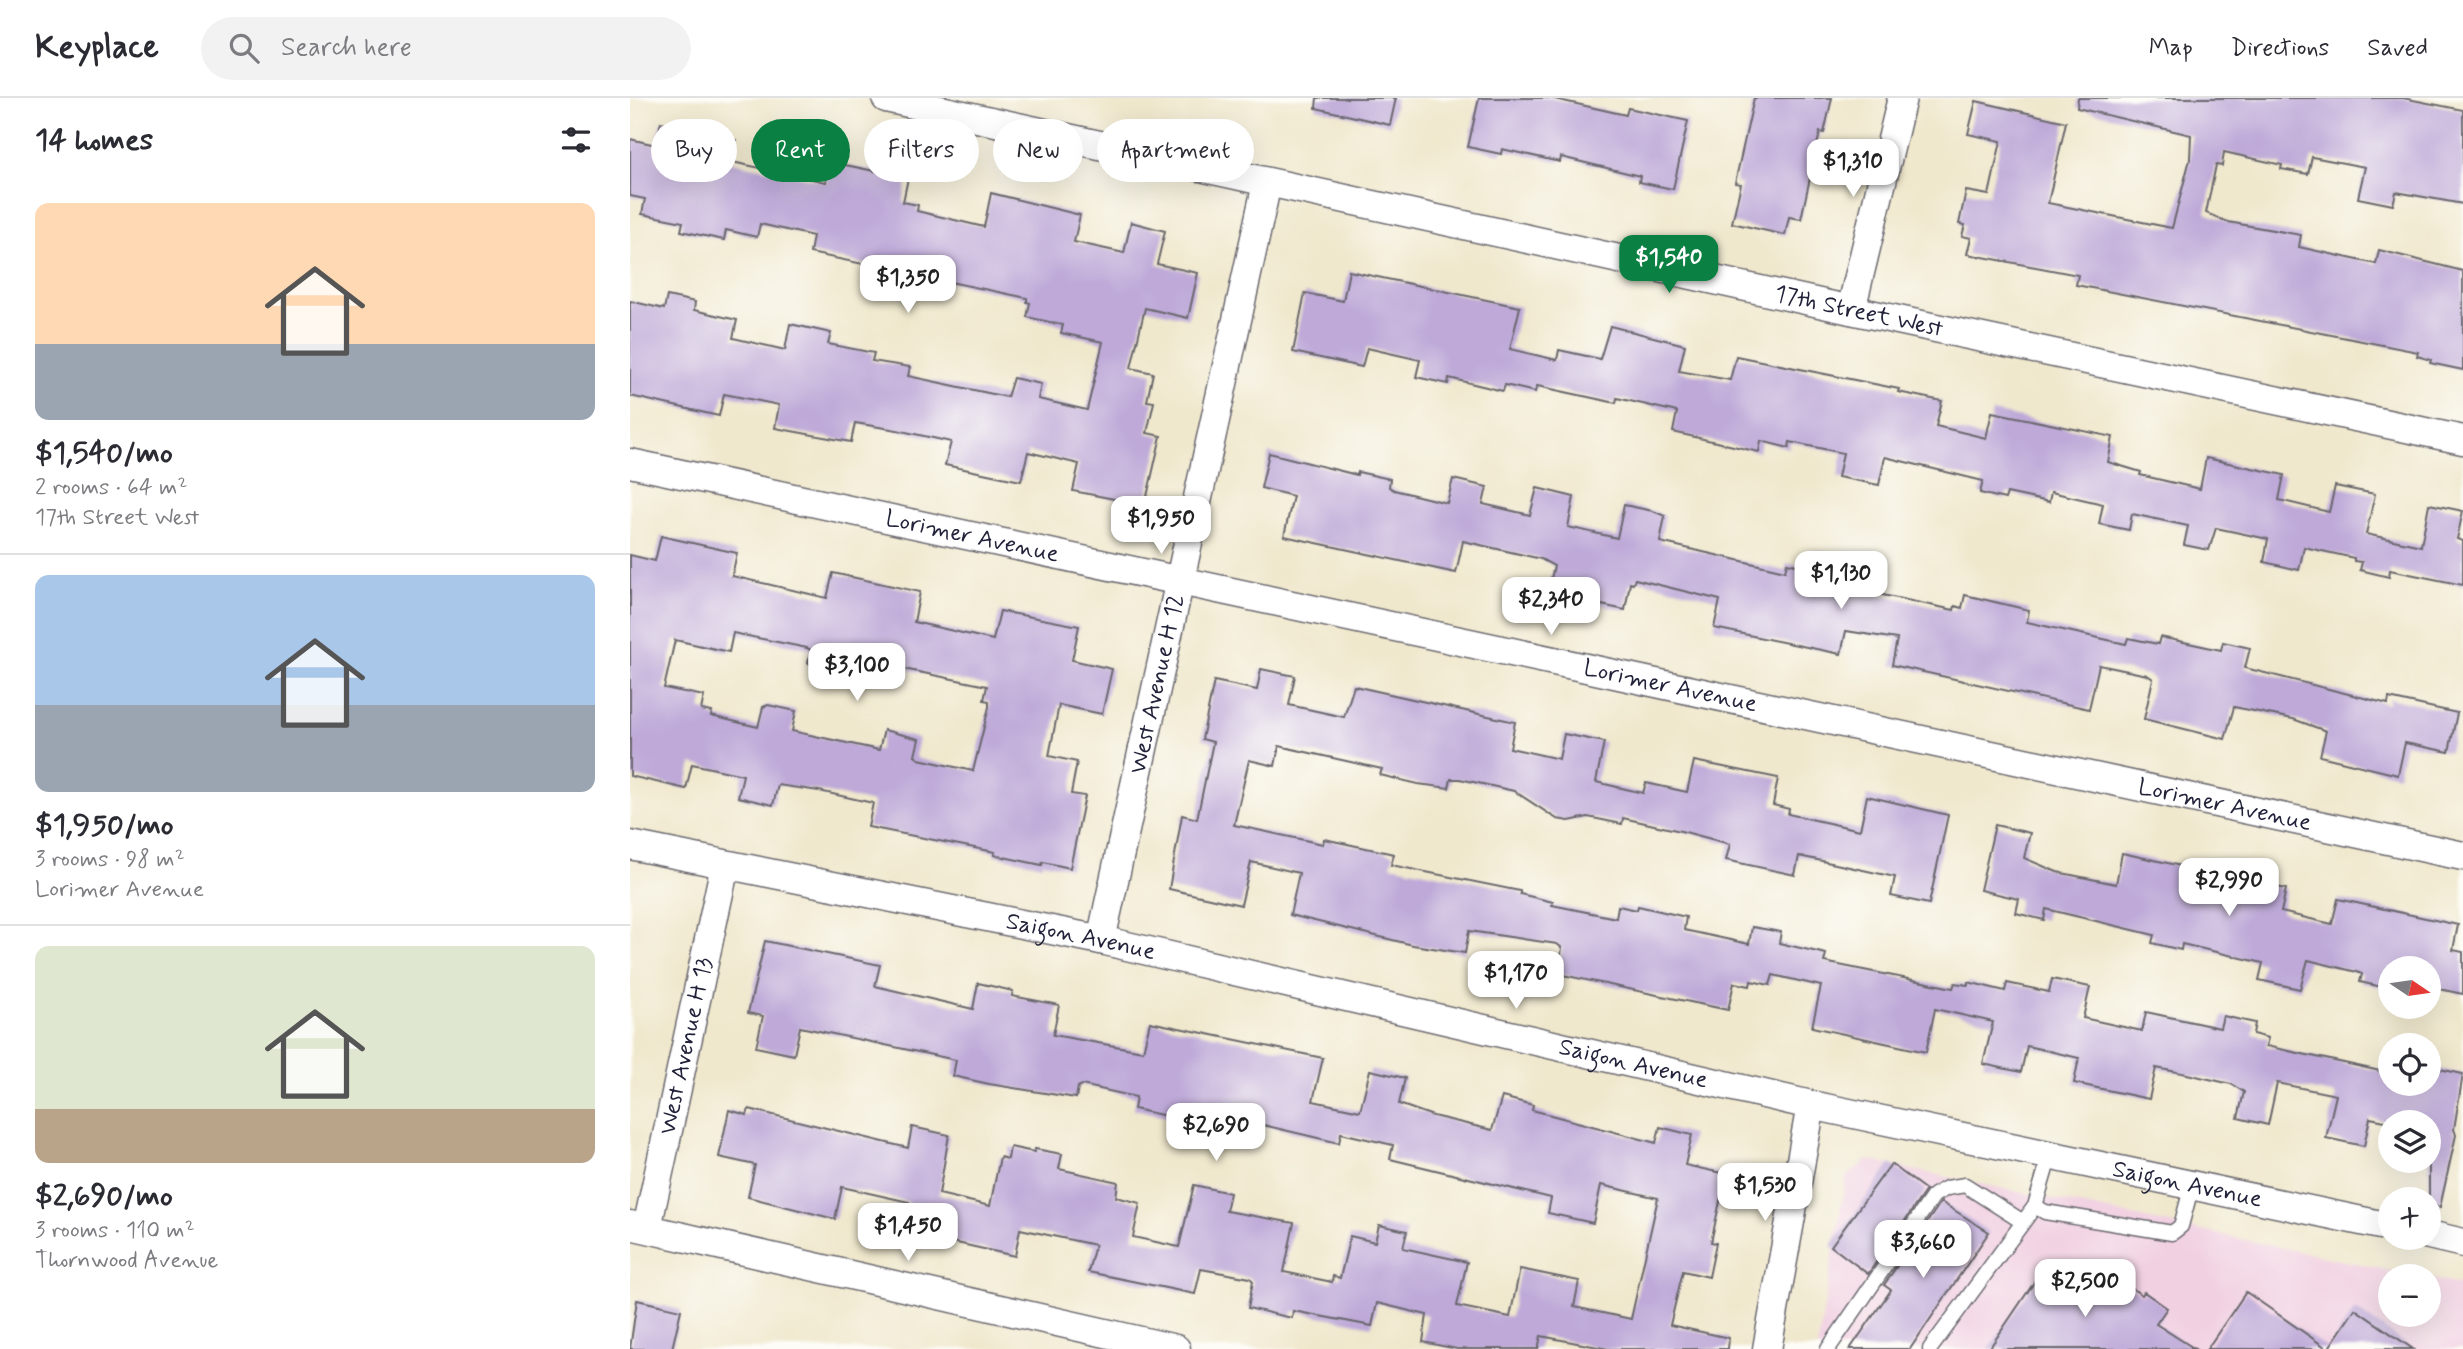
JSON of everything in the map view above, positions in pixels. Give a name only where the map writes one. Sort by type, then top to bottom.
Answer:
[{"type":"street","name":"17th Street West","points":[[886,98],[1852,310],[2463,440]]},
{"type":"street","points":[[1852,310],[1902,98]]},
{"type":"street","name":"West Avenue H 12","points":[[1101,940],[1267,183]]},
{"type":"street","name":"Lorimer Avenue","points":[[630,463],[2463,856]]},
{"type":"street","name":"Saigon Avenue","points":[[630,845],[1101,940],[1811,1105],[2378,1224]]},
{"type":"street","name":"West Avenue H 13","points":[[638,1226],[725,865]]},
{"type":"street","points":[[1767,1349],[1811,1105]]},
{"type":"street","points":[[638,1226],[1175,1349]]},
{"type":"street","points":[[2441,1238],[2463,1243]]},
{"type":"lane","points":[[1930,1349],[2035,1206],[2050,1155]]},
{"type":"lane","points":[[1828,1349],[1934,1195],[1947,1188],[1965,1185],[2023,1222]]},
{"type":"lane","points":[[2035,1206],[2045,1212],[2172,1233],[2181,1226],[2192,1185]]},
{"type":"shaded area","points":[[1867,1160],[2378,1268],[2378,1327],[2441,1327],[2441,1281],[2463,1286],[2463,1349],[1817,1349],[1846,1177]]},
{"type":"building","points":[[1317,98],[1396,98],[1390,125],[1316,108]]},
{"type":"building","points":[[1479,98],[1550,98],[1626,115],[1628,108],[1688,121],[1673,189],[1639,182],[1640,176],[1561,157],[1560,162],[1502,149],[1501,154],[1468,147]]},
{"type":"building","points":[[1754,98],[1832,98],[1824,133],[1820,132],[1801,219],[1789,217],[1785,235],[1732,223],[1741,184],[1735,183]]},
{"type":"building","points":[[2078,98],[2403,98],[2463,110],[2463,204],[2396,192],[2393,205],[2358,198],[2365,167],[2312,157],[2308,174],[2281,169],[2282,165],[2224,152],[2222,166],[2216,165],[2206,213],[2228,222],[2301,235],[2299,247],[2376,264],[2379,250],[2463,271],[2463,370],[2430,363],[2431,360],[2417,356],[2418,352],[2076,285],[2078,275],[1967,254],[1971,238],[1962,236],[1965,225],[1959,224],[1966,191],[1989,195],[2001,141],[1968,134],[1976,101],[2066,122],[2048,203],[2172,228],[2190,159],[2191,135],[2077,108]]},
{"type":"building","points":[[630,139],[651,144],[651,182],[737,182],[737,163],[751,166],[751,182],[850,182],[850,166],[864,169],[864,182],[907,182],[903,202],[918,205],[917,211],[984,227],[991,193],[1080,215],[1074,242],[1124,253],[1131,222],[1165,231],[1157,264],[1198,273],[1188,318],[1145,308],[1131,368],[1153,373],[1147,401],[1154,402],[1147,433],[1161,436],[1145,505],[1073,491],[1079,464],[1028,452],[1021,481],[945,465],[951,442],[897,430],[855,423],[851,442],[775,428],[779,405],[724,394],[719,416],[630,396],[630,301],[664,309],[667,296],[695,302],[694,310],[737,320],[733,338],[785,350],[790,324],[831,333],[828,344],[874,353],[872,361],[910,367],[908,376],[1007,397],[1013,378],[1041,384],[1038,399],[1087,410],[1103,342],[1061,333],[1063,325],[1027,317],[1030,303],[1027,298],[810,253],[813,236],[760,224],[757,237],[726,230],[724,240],[681,231],[683,222],[642,214],[645,199],[630,196]]},
{"type":"building","points":[[1349,271],[1520,307],[1510,349],[1557,360],[1559,350],[1600,359],[1610,326],[1685,345],[1679,371],[1730,380],[1736,356],[1899,389],[1898,392],[1942,401],[1936,426],[1986,438],[1992,412],[2113,437],[2108,462],[2141,472],[2140,475],[2200,489],[2206,458],[2284,475],[2279,500],[2329,512],[2335,486],[2375,494],[2366,534],[2421,546],[2429,504],[2463,511],[2457,539],[2463,541],[2463,585],[2390,570],[2389,577],[2360,570],[2362,562],[2354,561],[2354,558],[2304,547],[2299,570],[2264,562],[2268,539],[2216,528],[2209,550],[2184,545],[2188,526],[2132,514],[2129,530],[2099,524],[2103,504],[2051,492],[2049,502],[2007,493],[2005,499],[1980,493],[1983,481],[1885,457],[1879,485],[1838,477],[1843,453],[1790,442],[1789,448],[1761,441],[1759,452],[1673,432],[1677,412],[1617,398],[1616,403],[1537,386],[1535,392],[1505,385],[1503,391],[1449,378],[1448,384],[1416,377],[1420,360],[1367,348],[1362,367],[1293,352],[1305,293],[1343,301]]},
{"type":"building","points":[[1269,453],[1357,475],[1358,472],[1390,479],[1389,487],[1394,490],[1447,503],[1453,479],[1487,487],[1483,504],[1530,515],[1537,488],[1574,497],[1568,527],[1617,538],[1624,505],[1653,511],[1665,516],[1660,542],[1785,571],[1787,563],[1814,569],[1818,550],[1860,560],[1854,589],[1954,610],[1955,606],[1962,608],[1965,595],[2029,610],[2027,622],[2126,644],[2128,638],[2158,644],[2160,637],[2221,650],[2223,642],[2250,648],[2245,668],[2388,704],[2389,698],[2457,713],[2449,752],[2405,743],[2398,775],[2320,756],[2326,731],[2293,719],[2234,707],[2225,739],[2144,719],[2153,679],[2147,675],[2099,665],[2089,709],[1892,665],[1897,639],[1846,631],[1841,654],[1714,628],[1720,600],[1635,579],[1633,584],[1630,583],[1625,610],[1592,603],[1548,591],[1554,566],[1541,559],[1463,541],[1456,573],[1284,536],[1293,496],[1261,488]]},
{"type":"building","points":[[661,536],[737,553],[732,576],[827,598],[833,573],[920,592],[914,622],[993,640],[1000,611],[1079,626],[1072,660],[1112,669],[1102,714],[1059,705],[1049,756],[1077,762],[1071,794],[1085,796],[1070,868],[1043,862],[1042,865],[994,855],[995,852],[868,827],[873,803],[819,791],[778,785],[773,805],[738,797],[743,775],[692,764],[686,789],[630,776],[630,555],[655,561]],"holes":[[[733,633],[811,650],[808,663],[845,672],[845,669],[881,676],[884,665],[987,686],[984,700],[989,701],[989,707],[973,771],[919,759],[915,756],[919,739],[884,730],[879,750],[792,731],[796,711],[768,705],[763,707],[758,727],[711,716],[712,712],[701,710],[704,696],[664,688],[675,640],[729,652]]]},
{"type":"building","points":[[1261,669],[1295,676],[1289,705],[1344,717],[1354,686],[1515,722],[1510,748],[1559,759],[1564,734],[1604,742],[1596,782],[1643,793],[1646,783],[1687,792],[1694,761],[1778,778],[1773,805],[1789,809],[1788,814],[1860,830],[1867,796],[1948,815],[1929,904],[1891,896],[1895,877],[1799,856],[1795,875],[1726,860],[1730,844],[1685,832],[1623,818],[1622,824],[1588,817],[1569,821],[1557,819],[1514,791],[1460,779],[1451,779],[1449,788],[1418,784],[1380,775],[1382,769],[1279,746],[1275,766],[1249,760],[1234,825],[1323,844],[1324,839],[1394,854],[1391,865],[1520,891],[1520,894],[1553,902],[1552,905],[1616,918],[1618,906],[1637,910],[1638,906],[1686,917],[1684,930],[1749,944],[1752,927],[1781,932],[1779,943],[1826,954],[1824,962],[1953,988],[1955,983],[1968,985],[1968,982],[2005,991],[2007,983],[2049,992],[2052,979],[2090,987],[2083,1018],[2142,1031],[2146,1012],[2220,1028],[2223,1016],[2255,1023],[2253,1034],[2268,1038],[2266,1046],[2378,1070],[2378,1096],[2441,1096],[2441,1069],[2463,1074],[2454,1129],[2456,1135],[2441,1202],[2441,1187],[2429,1187],[2429,1173],[2441,1173],[2441,1110],[2378,1110],[2378,1120],[2370,1118],[2364,1146],[2326,1138],[2336,1095],[2277,1083],[2268,1125],[2238,1118],[2244,1092],[2231,1084],[2187,1074],[2156,1068],[2149,1099],[2074,1083],[2079,1058],[2027,1046],[2021,1072],[1983,1064],[1993,1022],[1935,1009],[1926,1052],[1812,1027],[1821,986],[1773,975],[1770,985],[1751,981],[1750,986],[1734,983],[1728,1010],[1558,974],[1562,948],[1557,944],[1469,931],[1465,953],[1413,945],[1290,915],[1299,873],[1251,862],[1241,905],[1169,889],[1182,815],[1197,819],[1213,742],[1202,739],[1214,681],[1257,690]]},
{"type":"building","points":[[1995,825],[2030,833],[2024,858],[2057,872],[2116,884],[2122,853],[2286,889],[2281,912],[2332,924],[2338,899],[2458,925],[2453,950],[2463,952],[2463,994],[2441,989],[2441,956],[2378,956],[2378,986],[2360,982],[2362,974],[2357,972],[2308,960],[2300,989],[2259,980],[2263,963],[2182,944],[2181,950],[2152,943],[2154,935],[2046,909],[2044,920],[2016,913],[2019,899],[1980,890]]},
{"type":"building","points":[[765,941],[880,965],[875,986],[973,1009],[978,983],[1013,991],[1012,996],[1059,1005],[1053,1035],[1143,1051],[1150,1022],[1323,1058],[1313,1101],[1360,1111],[1370,1070],[1405,1078],[1399,1104],[1433,1116],[1492,1130],[1502,1097],[1533,1105],[1532,1110],[1656,1143],[1660,1127],[1692,1135],[1685,1165],[1726,1174],[1711,1242],[1716,1243],[1709,1277],[1683,1271],[1670,1325],[1729,1338],[1728,1349],[1608,1349],[1541,1336],[1538,1349],[1457,1349],[1423,1342],[1427,1315],[1377,1303],[1372,1326],[1293,1311],[1292,1318],[1248,1308],[1253,1281],[1250,1278],[1201,1269],[1195,1294],[1088,1272],[1095,1245],[1020,1229],[1015,1256],[903,1231],[909,1202],[842,1187],[835,1219],[748,1197],[755,1165],[719,1157],[729,1110],[747,1115],[749,1109],[908,1148],[912,1127],[949,1135],[939,1194],[990,1206],[1000,1157],[1008,1159],[1010,1147],[1034,1152],[1035,1149],[1062,1154],[1059,1169],[1118,1182],[1116,1197],[1140,1203],[1133,1237],[1179,1247],[1194,1185],[1230,1193],[1226,1211],[1294,1223],[1284,1272],[1332,1282],[1333,1276],[1340,1278],[1350,1236],[1375,1242],[1379,1225],[1407,1231],[1403,1248],[1467,1262],[1457,1306],[1510,1317],[1520,1269],[1579,1281],[1574,1307],[1631,1319],[1658,1198],[1601,1185],[1593,1223],[1548,1213],[1551,1198],[1390,1159],[1393,1145],[1341,1133],[1339,1143],[1221,1115],[1218,1127],[1134,1109],[1136,1097],[1082,1085],[1078,1087],[1076,1098],[989,1084],[953,1076],[956,1060],[800,1027],[794,1055],[756,1047],[763,1016],[748,1013]]},
{"type":"building","points":[[1891,1164],[1926,1190],[1868,1274],[1831,1246]]},
{"type":"building","points":[[1941,1202],[1989,1232],[1910,1349],[1850,1349],[1891,1290],[1884,1285]]},
{"type":"building","points":[[2049,1269],[2118,1298],[2127,1285],[2142,1295],[2144,1292],[2167,1308],[2156,1324],[2195,1349],[1989,1349],[2039,1275],[2044,1278]]},
{"type":"building","points":[[2246,1292],[2328,1349],[2207,1349]]},
{"type":"building","points":[[637,1300],[681,1310],[672,1349],[630,1349]]},
{"type":"building","points":[[2355,1309],[2413,1349],[2328,1349]]}]
